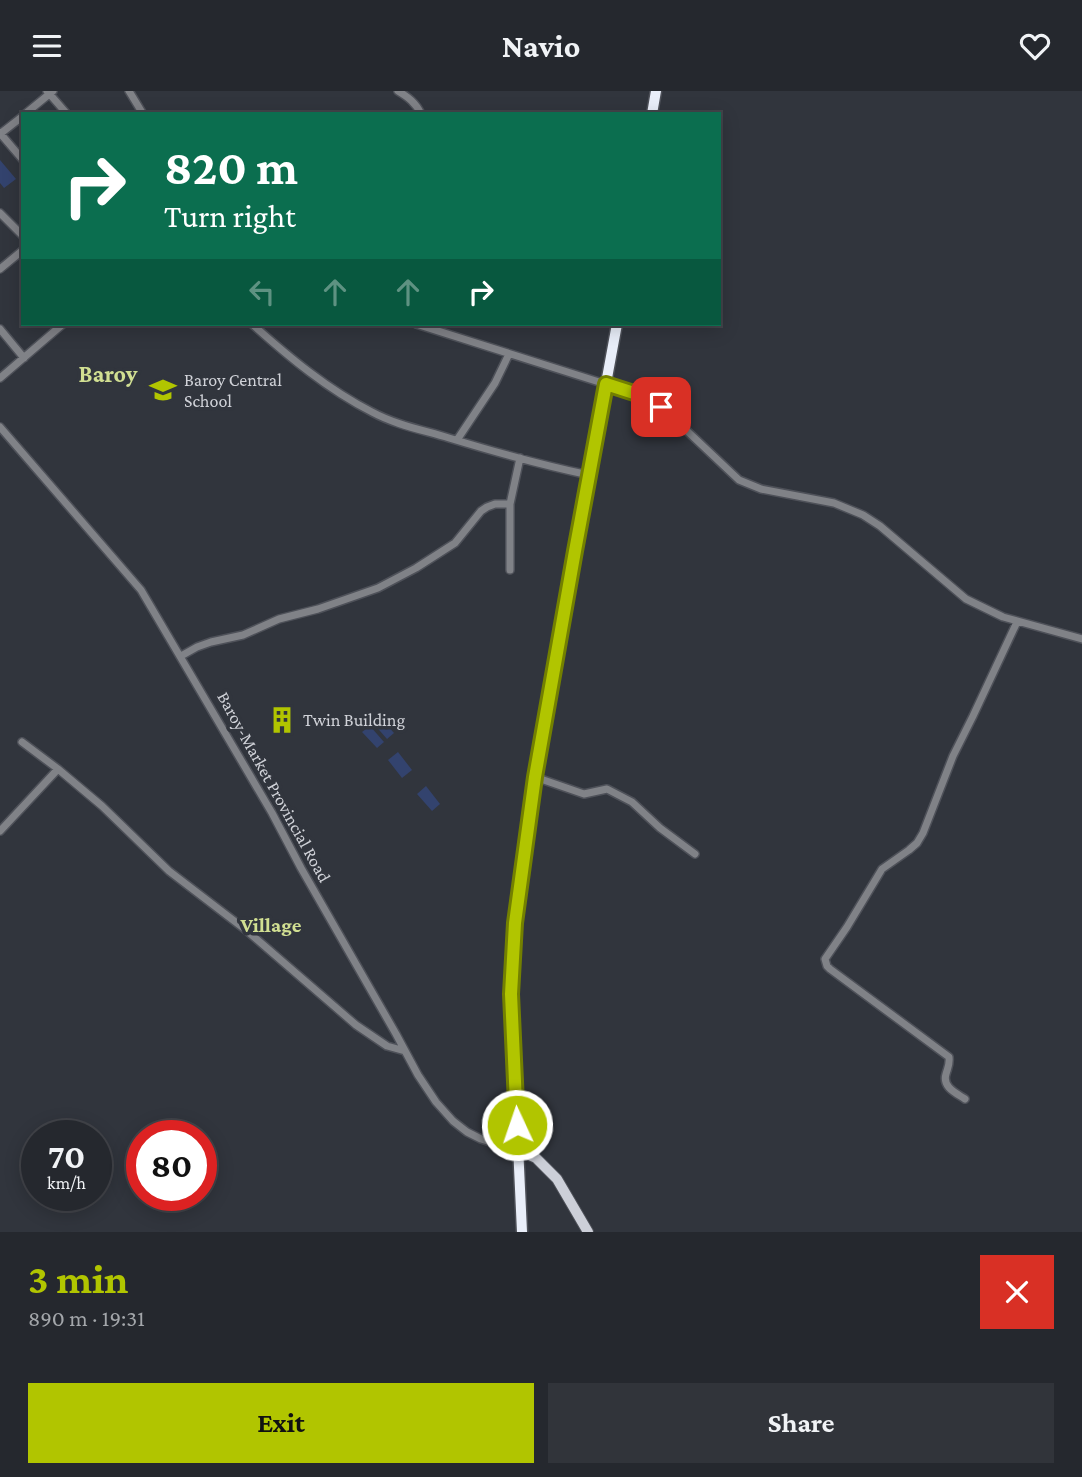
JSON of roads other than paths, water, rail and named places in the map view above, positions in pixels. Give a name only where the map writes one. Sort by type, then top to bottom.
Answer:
[{"type":"highway","points":[[652,112],[656,91]]},
{"type":"highway","points":[[522,1232],[511,994],[513,944],[535,777],[617,326]]},
{"type":"main road","points":[[519,1151],[536,1159],[557,1179],[588,1232]]},
{"type":"street","points":[[129,91],[142,112]]},
{"type":"street","points":[[398,91],[412,100],[420,112]]},
{"type":"street","points":[[27,112],[50,92],[65,112]]},
{"type":"street","points":[[21,117],[0,134],[21,158]]},
{"type":"street","points":[[0,213],[21,234]]},
{"type":"street","points":[[0,269],[21,253]]},
{"type":"street","points":[[0,378],[61,326]]},
{"type":"street","points":[[253,326],[317,378],[373,413],[554,468],[589,475]]},
{"type":"street","points":[[421,326],[637,394],[661,407],[739,480],[761,489],[834,503],[863,515],[880,526],[966,599],[1003,618],[1082,639]]},
{"type":"street","points":[[0,329],[24,358]]},
{"type":"street","points":[[457,440],[495,383],[509,354]]},
{"type":"street","name":"Baroy-Market Provincial Road","points":[[0,427],[141,590],[272,813],[300,868],[424,1084],[453,1121],[467,1132],[519,1151]]},
{"type":"street","points":[[510,570],[510,504],[520,458]]},
{"type":"street","points":[[181,656],[211,642],[243,635],[279,619],[378,588],[455,543],[487,507],[510,504]]},
{"type":"street","points":[[965,1099],[945,1083],[949,1057],[830,969],[825,959],[882,869],[917,843],[923,833],[953,756],[1017,622]]},
{"type":"street","points":[[22,742],[103,806],[169,871],[246,930],[356,1025],[387,1046],[405,1051]]},
{"type":"street","points":[[0,831],[58,769]]},
{"type":"street","points":[[535,777],[584,794],[607,789],[632,802],[660,828],[695,854]]},
{"type":"place","name":"Baroy Central School","points":[[163,390]]},
{"type":"place","name":"Twin Building","points":[[282,720]]},
{"type":"district","name":"Baroy","points":[[108,373]]},
{"type":"district","name":"Village","points":[[271,925]]}]
